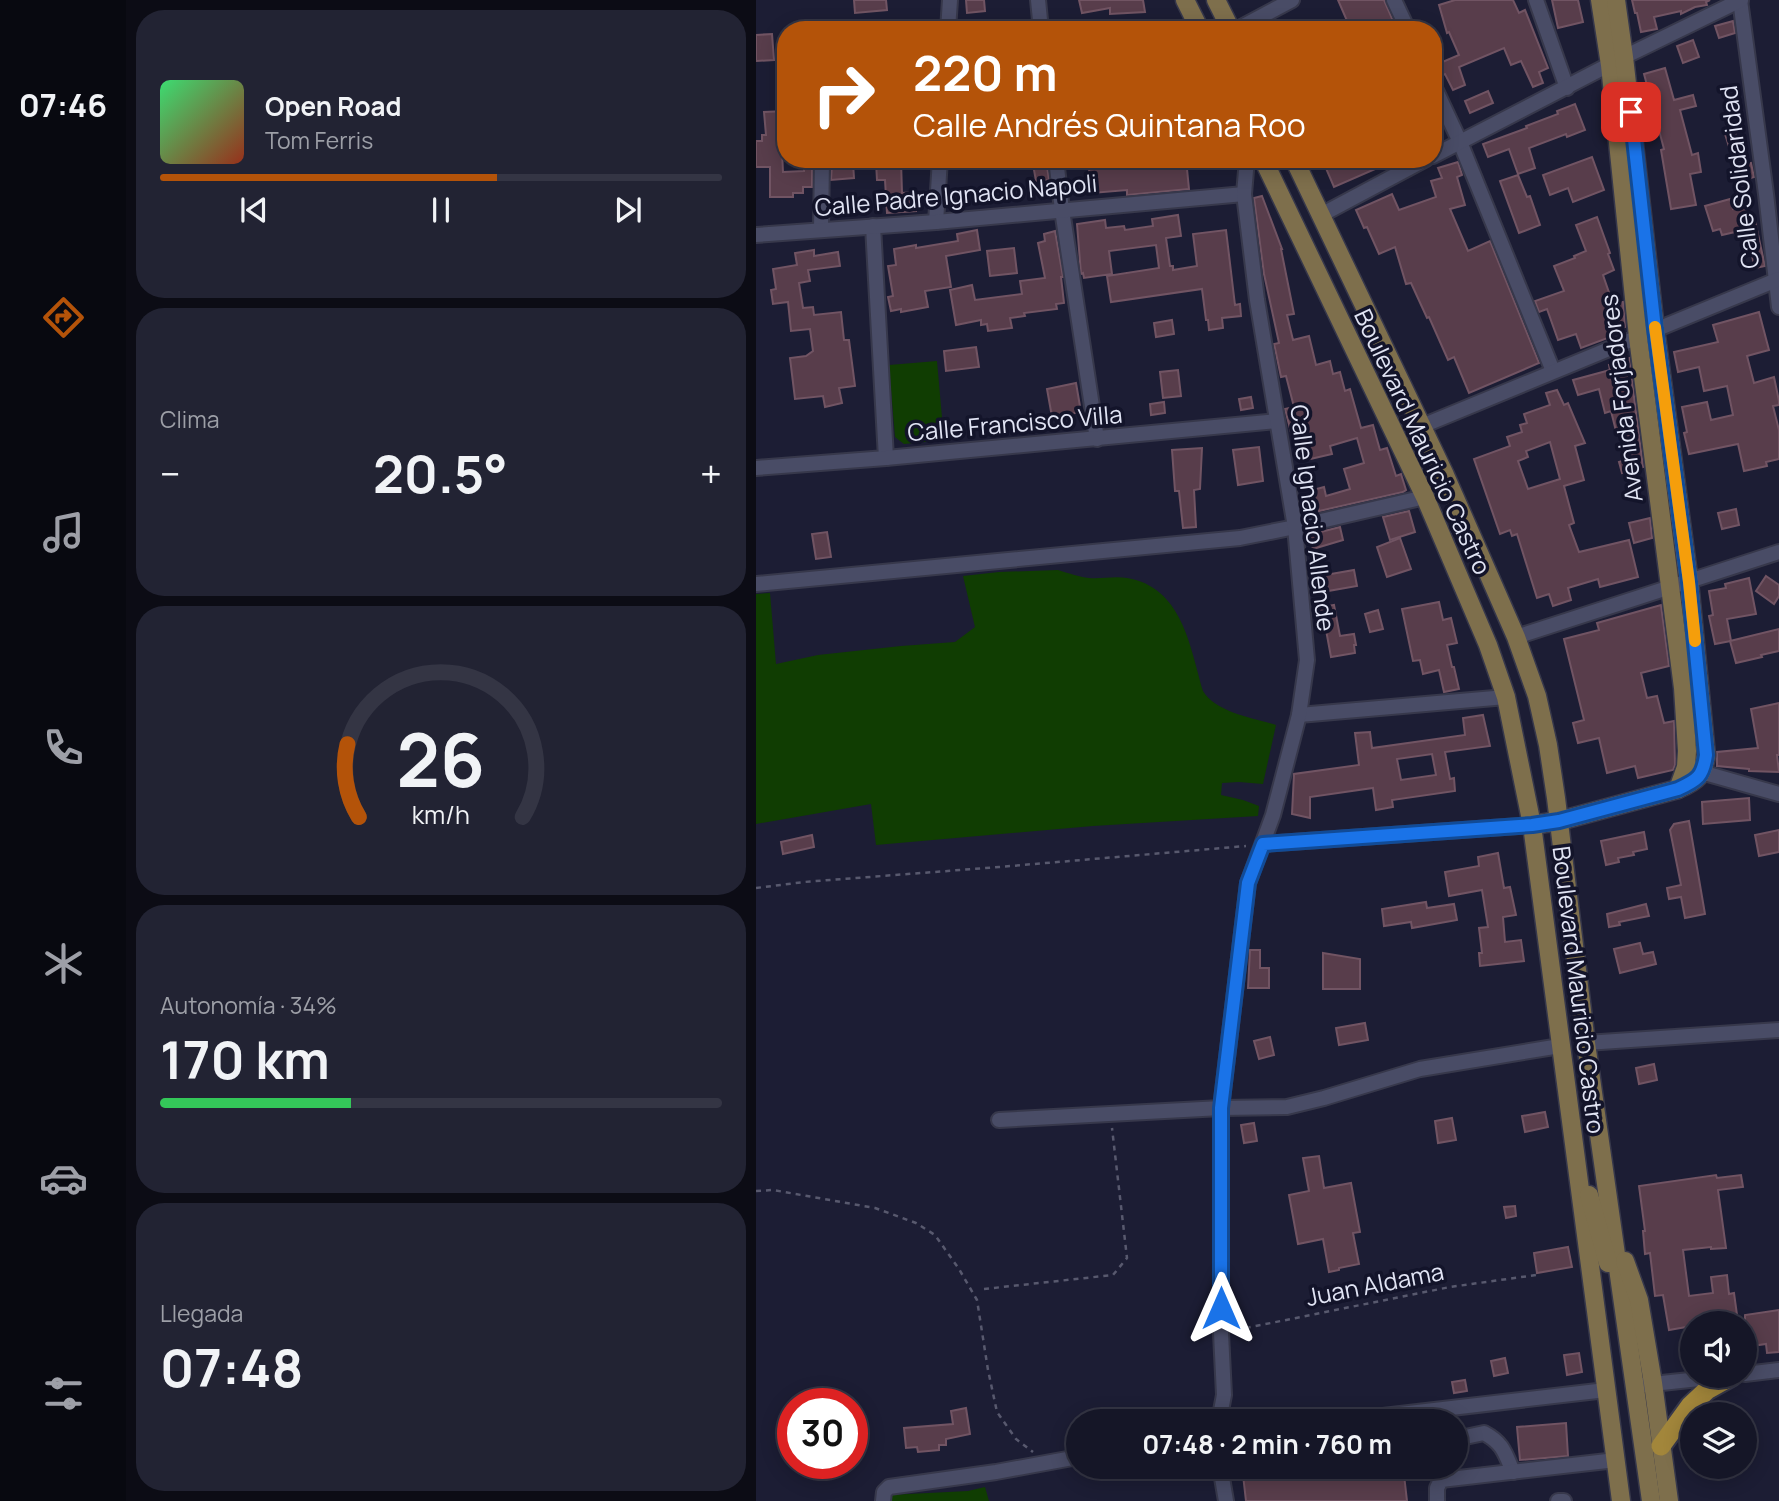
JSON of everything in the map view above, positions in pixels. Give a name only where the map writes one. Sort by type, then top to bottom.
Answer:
[{"type":"highway","points":[[1661,1446],[1690,1406],[1710,1388]]},
{"type":"main road","points":[[1185,0],[1196,21]]},
{"type":"main road","points":[[1216,0],[1228,21]]},
{"type":"main road","name":"Avenida Forjadores","points":[[1600,0],[1617,61],[1689,582],[1706,755],[1694,770]]},
{"type":"main road","name":"Avenida Forjadores","points":[[1616,0],[1617,61],[1638,337],[1683,688],[1687,751],[1694,770]]},
{"type":"main road","name":"Boulevard Mauricio Castro","points":[[1267,168],[1425,497],[1488,645],[1506,697],[1532,825],[1621,1501]]},
{"type":"main road","name":"Boulevard Mauricio Castro","points":[[1298,168],[1445,475],[1516,637],[1537,696],[1548,745],[1559,821],[1612,1221],[1644,1384],[1651,1501]]},
{"type":"main road","points":[[1532,825],[1559,821],[1678,789],[1692,783],[1694,770]]},
{"type":"main road","points":[[1577,1170],[1587,1189],[1609,1268],[1641,1501]]},
{"type":"main road","points":[[1644,1384],[1661,1446],[1669,1501]]},
{"type":"street","points":[[949,21],[950,0]]},
{"type":"street","points":[[1038,0],[1040,21]]},
{"type":"street","points":[[1251,21],[1292,0]]},
{"type":"street","points":[[1394,0],[1404,21]]},
{"type":"street","points":[[1536,0],[1567,88]]},
{"type":"street","points":[[1442,151],[1741,0]]},
{"type":"street","name":"Calle Solidaridad","points":[[1741,0],[1779,307]]},
{"type":"street","points":[[1442,103],[1553,371]]},
{"type":"street","points":[[821,230],[822,168]]},
{"type":"street","points":[[936,222],[939,168]]},
{"type":"street","points":[[1057,168],[1097,439]]},
{"type":"street","name":"Calle Ignacio Allende","points":[[1221,1409],[1224,1395],[1221,1333],[1221,1108],[1248,883],[1273,815],[1298,715],[1307,660],[1295,527],[1257,300],[1244,194],[1246,168]]},
{"type":"street","points":[[1321,215],[1409,168]]},
{"type":"street","name":"Calle Padre Ignacio Napoli","points":[[756,235],[936,222],[1244,194]]},
{"type":"street","points":[[873,226],[887,458]]},
{"type":"street","points":[[1422,426],[1777,280]]},
{"type":"street","name":"Calle Francisco Villa","points":[[756,468],[1278,421]]},
{"type":"street","points":[[756,584],[1240,538],[1425,497]]},
{"type":"street","points":[[1516,637],[1779,552]]},
{"type":"street","points":[[1298,715],[1506,697]]},
{"type":"street","points":[[1694,770],[1779,794]]},
{"type":"street","points":[[1263,844],[1532,825]]},
{"type":"street","points":[[1587,1043],[1779,1030]]},
{"type":"street","points":[[999,1120],[1287,1107],[1420,1069],[1560,1046]]},
{"type":"street","points":[[1757,1373],[1779,1370]]},
{"type":"street","points":[[1644,1384],[1680,1381]]},
{"type":"street","points":[[1443,1409],[1606,1390]]},
{"type":"street","points":[[1468,1436],[1484,1433],[1497,1440],[1513,1472]]},
{"type":"street","points":[[883,1501],[884,1492],[889,1487],[1066,1459]]},
{"type":"street","points":[[1468,1473],[1513,1472],[1616,1460]]},
{"type":"street","points":[[1222,1479],[1226,1501]]},
{"type":"street","points":[[1437,1501],[1438,1479]]},
{"type":"street","points":[[1558,1501],[1564,1501]]},
{"type":"path","points":[[756,888],[1263,844]]},
{"type":"path","points":[[984,1289],[1113,1275],[1127,1258],[1110,1114]]},
{"type":"path","points":[[756,1191],[773,1190],[875,1209],[916,1223],[935,1236],[977,1300],[998,1412],[1016,1439],[1047,1463]]},
{"type":"path","name":"Juan Aldama","points":[[1221,1333],[1450,1287],[1536,1275]]},
{"type":"green space","points":[[937,361],[944,440],[904,444],[895,437],[889,365]]},
{"type":"green space","points":[[1058,570],[1089,578],[1127,578],[1146,584],[1160,593],[1181,621],[1203,691],[1209,698],[1225,709],[1276,725],[1263,784],[1222,783],[1221,795],[1259,806],[1258,816],[1093,826],[876,845],[871,804],[756,824],[756,594],[770,593],[776,664],[818,655],[955,642],[975,627],[963,576]]},
{"type":"green space","points":[[985,1487],[989,1501],[890,1501],[889,1495],[968,1491]]},
{"type":"building","points":[[854,0],[886,0],[887,10],[855,13]]},
{"type":"building","points":[[966,0],[984,0],[985,11],[967,13]]},
{"type":"building","points":[[1079,0],[1143,0],[1145,12],[1110,14],[1110,8],[1082,13]]},
{"type":"building","points":[[1338,0],[1384,0],[1393,21],[1347,21]]},
{"type":"building","points":[[1455,0],[1513,0],[1519,13],[1525,10],[1548,68],[1539,72],[1543,83],[1533,87],[1521,61],[1511,65],[1504,48],[1459,67],[1465,85],[1453,90],[1445,74],[1442,76],[1442,62],[1459,55],[1449,32],[1447,33],[1439,5]]},
{"type":"building","points":[[1552,0],[1578,0],[1583,22],[1558,28]]},
{"type":"building","points":[[1632,0],[1710,0],[1706,2],[1707,5],[1681,14],[1681,11],[1654,17],[1657,29],[1641,32]]},
{"type":"building","points":[[1733,21],[1735,33],[1719,38],[1715,26]]},
{"type":"building","points":[[772,34],[774,60],[756,61],[756,35]]},
{"type":"building","points":[[1693,40],[1699,57],[1683,63],[1677,46]]},
{"type":"building","points":[[1665,68],[1674,100],[1693,95],[1696,106],[1680,110],[1692,155],[1698,153],[1701,172],[1690,174],[1696,205],[1671,209],[1661,150],[1664,149],[1644,74]]},
{"type":"building","points":[[1488,91],[1493,103],[1470,113],[1465,101]]},
{"type":"building","points":[[1575,104],[1585,130],[1529,148],[1535,168],[1518,174],[1509,149],[1488,157],[1483,144],[1527,128],[1526,126],[1558,114],[1557,111]]},
{"type":"building","points":[[777,111],[777,168],[783,168],[783,172],[812,168],[812,187],[803,187],[803,193],[793,193],[793,197],[770,197],[770,167],[756,167],[756,141],[762,141],[762,135],[766,135],[764,112]]},
{"type":"building","points":[[1735,131],[1741,150],[1731,153],[1725,134]]},
{"type":"building","points":[[1592,157],[1604,190],[1573,202],[1568,188],[1550,195],[1543,175]]},
{"type":"building","points":[[1458,162],[1462,175],[1457,177],[1465,205],[1450,209],[1468,251],[1490,241],[1539,363],[1469,393],[1454,357],[1448,360],[1411,283],[1406,284],[1395,247],[1379,254],[1356,210],[1392,194],[1399,210],[1436,197],[1431,181],[1442,178],[1438,168]]},
{"type":"building","points":[[1751,163],[1754,177],[1740,181],[1736,167]]},
{"type":"building","points":[[832,168],[853,168],[854,178],[831,180]]},
{"type":"building","points":[[876,168],[901,168],[902,193],[915,192],[916,211],[887,213],[885,180],[877,180]]},
{"type":"building","points":[[1034,168],[1047,168],[1049,180],[1036,181]]},
{"type":"building","points":[[1187,168],[1189,189],[1127,195],[1127,190],[1092,193],[1089,169]]},
{"type":"building","points":[[1326,168],[1377,168],[1334,187]]},
{"type":"building","points":[[1518,175],[1527,197],[1530,196],[1540,225],[1519,233],[1500,181]]},
{"type":"building","points":[[1262,196],[1282,249],[1294,314],[1287,315],[1293,340],[1309,336],[1316,365],[1330,361],[1333,374],[1340,372],[1345,391],[1350,389],[1361,428],[1373,425],[1380,450],[1387,448],[1396,476],[1401,474],[1406,490],[1403,492],[1319,511],[1313,490],[1324,487],[1326,496],[1350,489],[1344,469],[1364,463],[1357,438],[1330,446],[1332,454],[1306,460],[1301,438],[1293,440],[1285,409],[1294,407],[1286,376],[1281,377],[1274,344],[1279,343],[1264,274],[1254,198]]},
{"type":"building","points":[[1730,199],[1733,209],[1744,205],[1749,222],[1755,221],[1765,266],[1755,268],[1746,232],[1722,235],[1720,229],[1713,231],[1705,206]]},
{"type":"building","points":[[1178,215],[1181,236],[1166,238],[1173,270],[1197,266],[1193,234],[1226,230],[1235,305],[1240,304],[1241,316],[1222,318],[1223,328],[1209,330],[1202,289],[1111,302],[1107,276],[1159,268],[1156,245],[1109,251],[1112,274],[1084,278],[1083,273],[1081,274],[1077,224],[1105,220],[1106,228],[1124,226],[1125,230],[1153,226],[1152,219]]},
{"type":"building","points":[[1597,217],[1614,270],[1603,275],[1613,304],[1623,302],[1625,327],[1610,330],[1613,336],[1581,348],[1576,334],[1558,340],[1547,309],[1539,312],[1535,301],[1564,291],[1554,266],[1586,251],[1576,225]]},
{"type":"building","points":[[977,230],[980,250],[946,256],[951,287],[925,291],[928,307],[891,311],[888,297],[893,296],[888,266],[896,265],[894,249],[958,241],[957,234]]},
{"type":"building","points":[[1055,231],[1063,277],[1064,303],[1056,304],[1057,309],[1024,313],[1025,316],[1010,318],[1012,328],[988,331],[987,324],[981,325],[981,320],[956,325],[950,290],[972,285],[975,300],[1022,294],[1020,281],[1045,278],[1038,243],[1045,241],[1044,234]]},
{"type":"building","points":[[1014,248],[1017,273],[990,276],[987,251]]},
{"type":"building","points":[[814,250],[814,256],[838,252],[840,266],[808,270],[810,281],[799,283],[803,308],[813,307],[814,315],[841,312],[844,340],[849,340],[855,386],[839,388],[842,403],[825,407],[823,396],[795,399],[790,358],[806,356],[813,351],[810,329],[791,331],[788,302],[773,304],[771,290],[776,289],[773,269],[797,265],[795,253]]},
{"type":"building","points":[[1759,312],[1769,350],[1747,356],[1754,383],[1774,377],[1779,401],[1779,405],[1773,406],[1779,430],[1779,459],[1766,462],[1767,466],[1744,471],[1738,444],[1689,454],[1682,407],[1707,402],[1711,420],[1733,415],[1727,386],[1704,391],[1699,367],[1678,372],[1674,352],[1718,342],[1713,325]]},
{"type":"building","points":[[1172,320],[1174,334],[1156,337],[1154,323]]},
{"type":"building","points":[[976,347],[979,367],[946,371],[944,351]]},
{"type":"building","points":[[1629,358],[1643,467],[1622,473],[1619,462],[1633,458],[1626,429],[1616,431],[1611,411],[1605,413],[1599,389],[1578,395],[1573,380],[1610,370],[1609,365]]},
{"type":"building","points":[[1178,370],[1181,396],[1163,398],[1160,372]]},
{"type":"building","points":[[1076,383],[1081,412],[1052,417],[1047,389]]},
{"type":"building","points":[[1557,390],[1564,405],[1568,403],[1585,443],[1575,446],[1584,480],[1564,486],[1574,523],[1569,525],[1579,552],[1629,540],[1638,577],[1600,587],[1598,579],[1568,588],[1571,600],[1553,606],[1549,594],[1537,598],[1517,534],[1512,536],[1510,530],[1500,534],[1474,459],[1510,446],[1507,437],[1522,432],[1520,425],[1527,423],[1524,414],[1550,405],[1546,393]],"holes":[[[1550,442],[1560,479],[1528,489],[1518,461],[1528,457],[1526,451]]]},
{"type":"building","points":[[1251,397],[1253,408],[1241,410],[1239,399]]},
{"type":"building","points":[[1164,402],[1165,413],[1151,415],[1150,404]]},
{"type":"building","points":[[1259,447],[1263,481],[1238,485],[1233,450]]},
{"type":"building","points":[[1202,448],[1200,489],[1194,490],[1196,527],[1183,528],[1179,491],[1175,491],[1172,450]]},
{"type":"building","points":[[1736,509],[1739,525],[1722,529],[1718,513]]},
{"type":"building","points":[[1409,511],[1415,532],[1390,540],[1383,517]]},
{"type":"building","points":[[1650,518],[1652,538],[1634,543],[1629,523]]},
{"type":"building","points":[[1340,527],[1343,540],[1313,549],[1309,535]]},
{"type":"building","points":[[827,532],[831,557],[816,559],[812,534]]},
{"type":"building","points":[[1400,538],[1411,569],[1387,577],[1377,547]]},
{"type":"building","points":[[1354,570],[1357,586],[1328,591],[1325,575]]},
{"type":"building","points":[[1766,576],[1779,585],[1779,596],[1774,604],[1756,591]]},
{"type":"building","points":[[1749,578],[1756,614],[1727,619],[1731,641],[1715,644],[1709,616],[1713,615],[1709,591],[1726,588],[1725,584]]},
{"type":"building","points":[[1439,602],[1443,620],[1451,618],[1457,643],[1447,645],[1459,689],[1444,692],[1439,670],[1423,674],[1420,660],[1413,661],[1402,609]]},
{"type":"building","points":[[1334,605],[1340,636],[1354,634],[1355,653],[1331,657],[1324,619],[1319,619],[1317,608]]},
{"type":"building","points":[[1661,605],[1669,666],[1641,673],[1647,698],[1657,696],[1664,723],[1674,721],[1675,765],[1673,770],[1638,778],[1635,766],[1607,773],[1599,738],[1578,743],[1573,723],[1584,720],[1564,639],[1599,630],[1597,623]]},
{"type":"building","points":[[1378,610],[1383,629],[1370,632],[1365,614]]},
{"type":"building","points":[[1779,629],[1779,651],[1736,663],[1730,641]]},
{"type":"building","points":[[1779,703],[1779,772],[1717,766],[1717,752],[1758,748],[1751,709]]},
{"type":"building","points":[[1483,715],[1490,746],[1445,752],[1450,779],[1454,778],[1455,791],[1392,800],[1393,807],[1376,810],[1373,788],[1310,797],[1310,818],[1292,814],[1294,774],[1359,765],[1355,733],[1370,732],[1372,748],[1465,735],[1463,718]],"holes":[[[1432,754],[1436,775],[1401,780],[1397,759]]]},
{"type":"building","points":[[1749,798],[1750,820],[1703,824],[1702,802]]},
{"type":"building","points":[[1689,821],[1705,914],[1685,918],[1681,897],[1669,899],[1667,888],[1681,885],[1670,830],[1674,824]]},
{"type":"building","points":[[1779,830],[1779,852],[1759,856],[1755,835]]},
{"type":"building","points":[[1644,832],[1647,849],[1633,852],[1634,855],[1618,858],[1619,862],[1606,865],[1601,841]]},
{"type":"building","points":[[812,835],[814,847],[783,854],[781,842]]},
{"type":"building","points":[[1498,853],[1504,888],[1510,887],[1516,915],[1503,917],[1505,942],[1521,940],[1524,961],[1480,966],[1479,953],[1482,953],[1479,928],[1488,927],[1482,890],[1449,896],[1445,872],[1479,866],[1478,857]]},
{"type":"building","points":[[1426,902],[1427,908],[1454,904],[1457,920],[1412,928],[1411,922],[1384,926],[1382,909]]},
{"type":"building","points":[[1646,904],[1649,916],[1619,922],[1620,925],[1609,927],[1607,914]]},
{"type":"building","points":[[1640,943],[1643,954],[1653,952],[1656,964],[1620,973],[1614,949]]},
{"type":"building","points":[[1250,950],[1260,950],[1260,968],[1269,968],[1269,988],[1248,988]]},
{"type":"building","points":[[1323,953],[1360,959],[1360,989],[1323,989]]},
{"type":"building","points":[[1365,1023],[1368,1040],[1339,1045],[1336,1028]]},
{"type":"building","points":[[1270,1037],[1274,1055],[1259,1059],[1254,1041]]},
{"type":"building","points":[[1654,1064],[1657,1080],[1639,1084],[1636,1068]]},
{"type":"building","points":[[1545,1112],[1548,1127],[1525,1132],[1522,1116]]},
{"type":"building","points":[[1452,1118],[1456,1140],[1438,1143],[1435,1121]]},
{"type":"building","points":[[1254,1123],[1257,1141],[1244,1143],[1241,1125]]},
{"type":"building","points":[[1319,1156],[1324,1188],[1351,1183],[1360,1232],[1353,1233],[1359,1264],[1329,1272],[1323,1239],[1298,1244],[1289,1195],[1309,1191],[1303,1158]]},
{"type":"building","points":[[1716,1175],[1717,1178],[1741,1175],[1743,1187],[1718,1190],[1726,1248],[1683,1250],[1689,1296],[1713,1293],[1711,1277],[1727,1275],[1729,1294],[1734,1293],[1736,1311],[1680,1311],[1680,1328],[1669,1330],[1663,1295],[1655,1296],[1650,1253],[1645,1254],[1639,1186]]},
{"type":"building","points":[[1515,1206],[1516,1216],[1506,1218],[1504,1207]]},
{"type":"building","points":[[1568,1247],[1572,1267],[1537,1273],[1534,1253]]},
{"type":"building","points":[[1779,1310],[1779,1352],[1767,1353],[1766,1344],[1757,1345],[1757,1313]]},
{"type":"building","points":[[1579,1353],[1582,1372],[1567,1375],[1564,1355]]},
{"type":"building","points":[[1505,1358],[1508,1373],[1494,1376],[1491,1361]]},
{"type":"building","points":[[1465,1380],[1467,1391],[1454,1393],[1452,1382]]},
{"type":"building","points":[[966,1408],[970,1434],[946,1439],[946,1445],[939,1445],[939,1450],[918,1452],[917,1447],[906,1448],[904,1428],[953,1424],[951,1411]]},
{"type":"building","points":[[1566,1423],[1568,1456],[1520,1460],[1517,1427]]},
{"type":"building","points":[[1243,1479],[1404,1479],[1407,1501],[1246,1501]]},
{"type":"slow traffic","points":[[1655,327],[1695,641]]},
{"type":"route","points":[[1221,1308],[1221,1108],[1248,883],[1263,844],[1559,821],[1678,789],[1692,783],[1703,773],[1706,755],[1689,582],[1655,329],[1631,112]]}]
